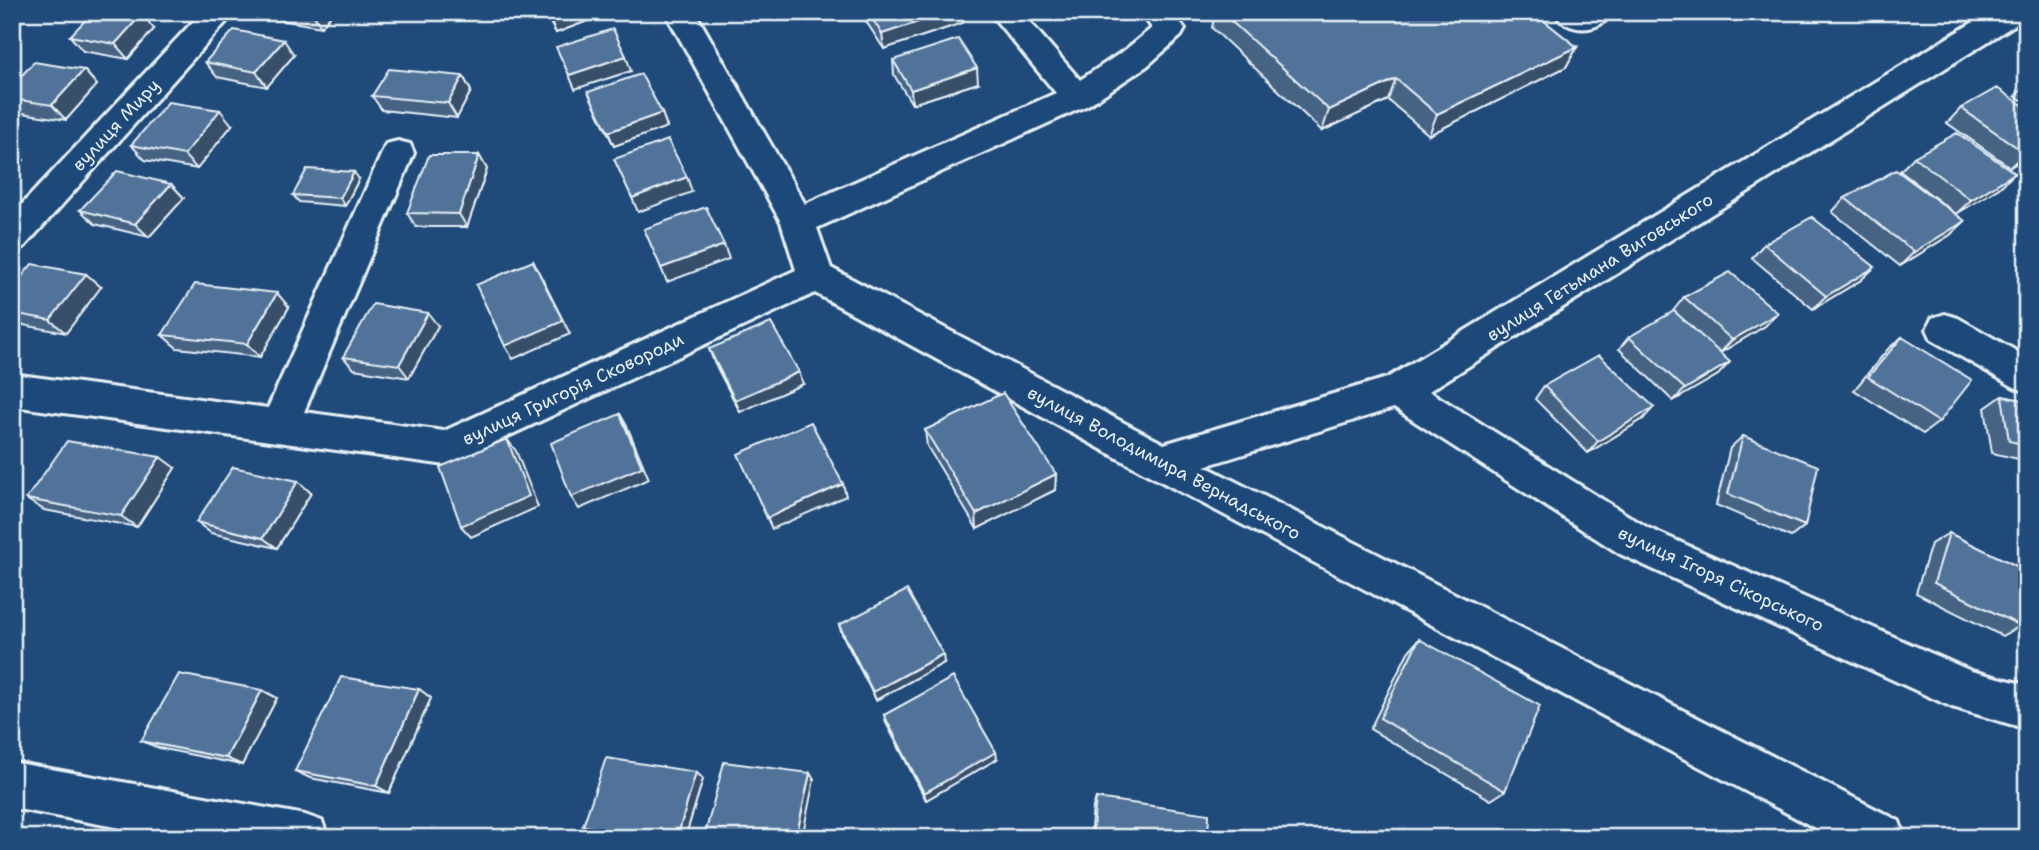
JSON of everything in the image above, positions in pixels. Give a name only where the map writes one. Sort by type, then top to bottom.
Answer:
[{"type":"street","name":"вулиця Миру","points":[[12,238],[220,12]]},
{"type":"street","points":[[680,12],[799,222],[816,277]]},
{"type":"street","points":[[1004,12],[1077,97]]},
{"type":"street","points":[[799,222],[1077,97],[1136,58],[1170,29],[1156,12]]},
{"type":"street","points":[[1569,12],[1579,20],[1598,12]]},
{"type":"street","name":"вулиця Гетьмана Виговського","points":[[1161,462],[1398,391],[2013,12]]},
{"type":"street","points":[[279,426],[398,153]]},
{"type":"street","name":"вулиця Григорія Сковороди","points":[[12,390],[446,448],[816,277]]},
{"type":"street","name":"вулиця Володимира Вернадського","points":[[816,277],[1161,462],[1882,838]]},
{"type":"street","points":[[1945,329],[2027,376]]},
{"type":"street","name":"вулиця Ігоря Сікорського","points":[[1398,391],[1634,541],[1968,692],[2027,707]]},
{"type":"street","points":[[12,785],[305,838]]},
{"type":"building","points":[[93,12],[142,14],[115,44],[70,36]]},
{"type":"building","points":[[546,12],[564,12],[550,18]]},
{"type":"building","points":[[868,12],[948,12],[882,34]]},
{"type":"building","points":[[1221,12],[1533,12],[1577,47],[1437,114],[1396,79],[1329,110]]},
{"type":"building","points":[[613,29],[626,56],[569,75],[556,47]]},
{"type":"building","points":[[234,30],[284,40],[256,72],[205,62]]},
{"type":"building","points":[[958,39],[977,68],[911,90],[893,60]]},
{"type":"building","points":[[34,62],[84,70],[52,105],[12,99],[12,86]]},
{"type":"building","points":[[389,69],[463,76],[448,103],[372,96]]},
{"type":"building","points":[[641,74],[662,113],[608,132],[588,92]]},
{"type":"building","points":[[1997,88],[2027,108],[2025,153],[1961,108]]},
{"type":"building","points":[[168,102],[220,110],[184,155],[131,145]]},
{"type":"building","points":[[1957,133],[2015,173],[1971,200],[1914,157]]},
{"type":"building","points":[[668,140],[687,177],[632,198],[614,159]]},
{"type":"building","points":[[429,155],[479,155],[459,214],[407,213]]},
{"type":"building","points":[[307,169],[354,172],[340,198],[293,195]]},
{"type":"building","points":[[1896,170],[1965,221],[1914,252],[1845,198]]},
{"type":"building","points":[[117,171],[171,184],[135,224],[80,210]]},
{"type":"building","points":[[706,207],[724,245],[661,268],[644,229]]},
{"type":"building","points":[[1812,217],[1875,267],[1826,296],[1764,244]]},
{"type":"building","points":[[533,261],[563,321],[505,346],[476,285]]},
{"type":"building","points":[[32,264],[86,274],[50,320],[12,313],[12,288]]},
{"type":"building","points":[[1730,272],[1778,313],[1732,340],[1684,297]]},
{"type":"building","points":[[195,284],[277,293],[247,344],[162,335]]},
{"type":"building","points":[[373,304],[428,313],[399,365],[343,357]]},
{"type":"building","points":[[1674,311],[1730,362],[1685,389],[1629,337]]},
{"type":"building","points":[[771,323],[799,372],[735,400],[709,349]]},
{"type":"building","points":[[1902,337],[1972,380],[1939,422],[1868,377]]},
{"type":"building","points":[[1599,355],[1654,407],[1598,441],[1544,386]]},
{"type":"building","points":[[1003,393],[1056,474],[976,514],[925,430]]},
{"type":"building","points":[[2002,396],[2027,401],[2027,445],[2009,441]]},
{"type":"building","points":[[620,414],[642,467],[571,497],[551,443]]},
{"type":"building","points":[[811,422],[843,484],[767,518],[738,454]]},
{"type":"building","points":[[1743,436],[1818,466],[1805,526],[1728,494]]},
{"type":"building","points":[[507,439],[529,496],[461,526],[440,467]]},
{"type":"building","points":[[67,441],[160,457],[121,516],[26,499]]},
{"type":"building","points":[[233,467],[298,481],[263,538],[196,522]]},
{"type":"building","points":[[1949,533],[2027,571],[2027,605],[2021,626],[1934,583]]},
{"type":"building","points":[[907,590],[943,654],[873,692],[839,625]]},
{"type":"building","points":[[1419,639],[1540,706],[1505,791],[1380,718]]},
{"type":"building","points":[[179,674],[262,690],[226,758],[141,741]]},
{"type":"building","points":[[341,677],[419,689],[376,786],[295,771]]},
{"type":"building","points":[[953,677],[996,752],[924,793],[884,715]]},
{"type":"building","points":[[606,758],[696,772],[677,838],[654,838],[583,826]]},
{"type":"building","points":[[724,762],[810,773],[796,838],[704,838]]},
{"type":"building","points":[[1096,798],[1209,814],[1208,838],[1092,838]]}]
